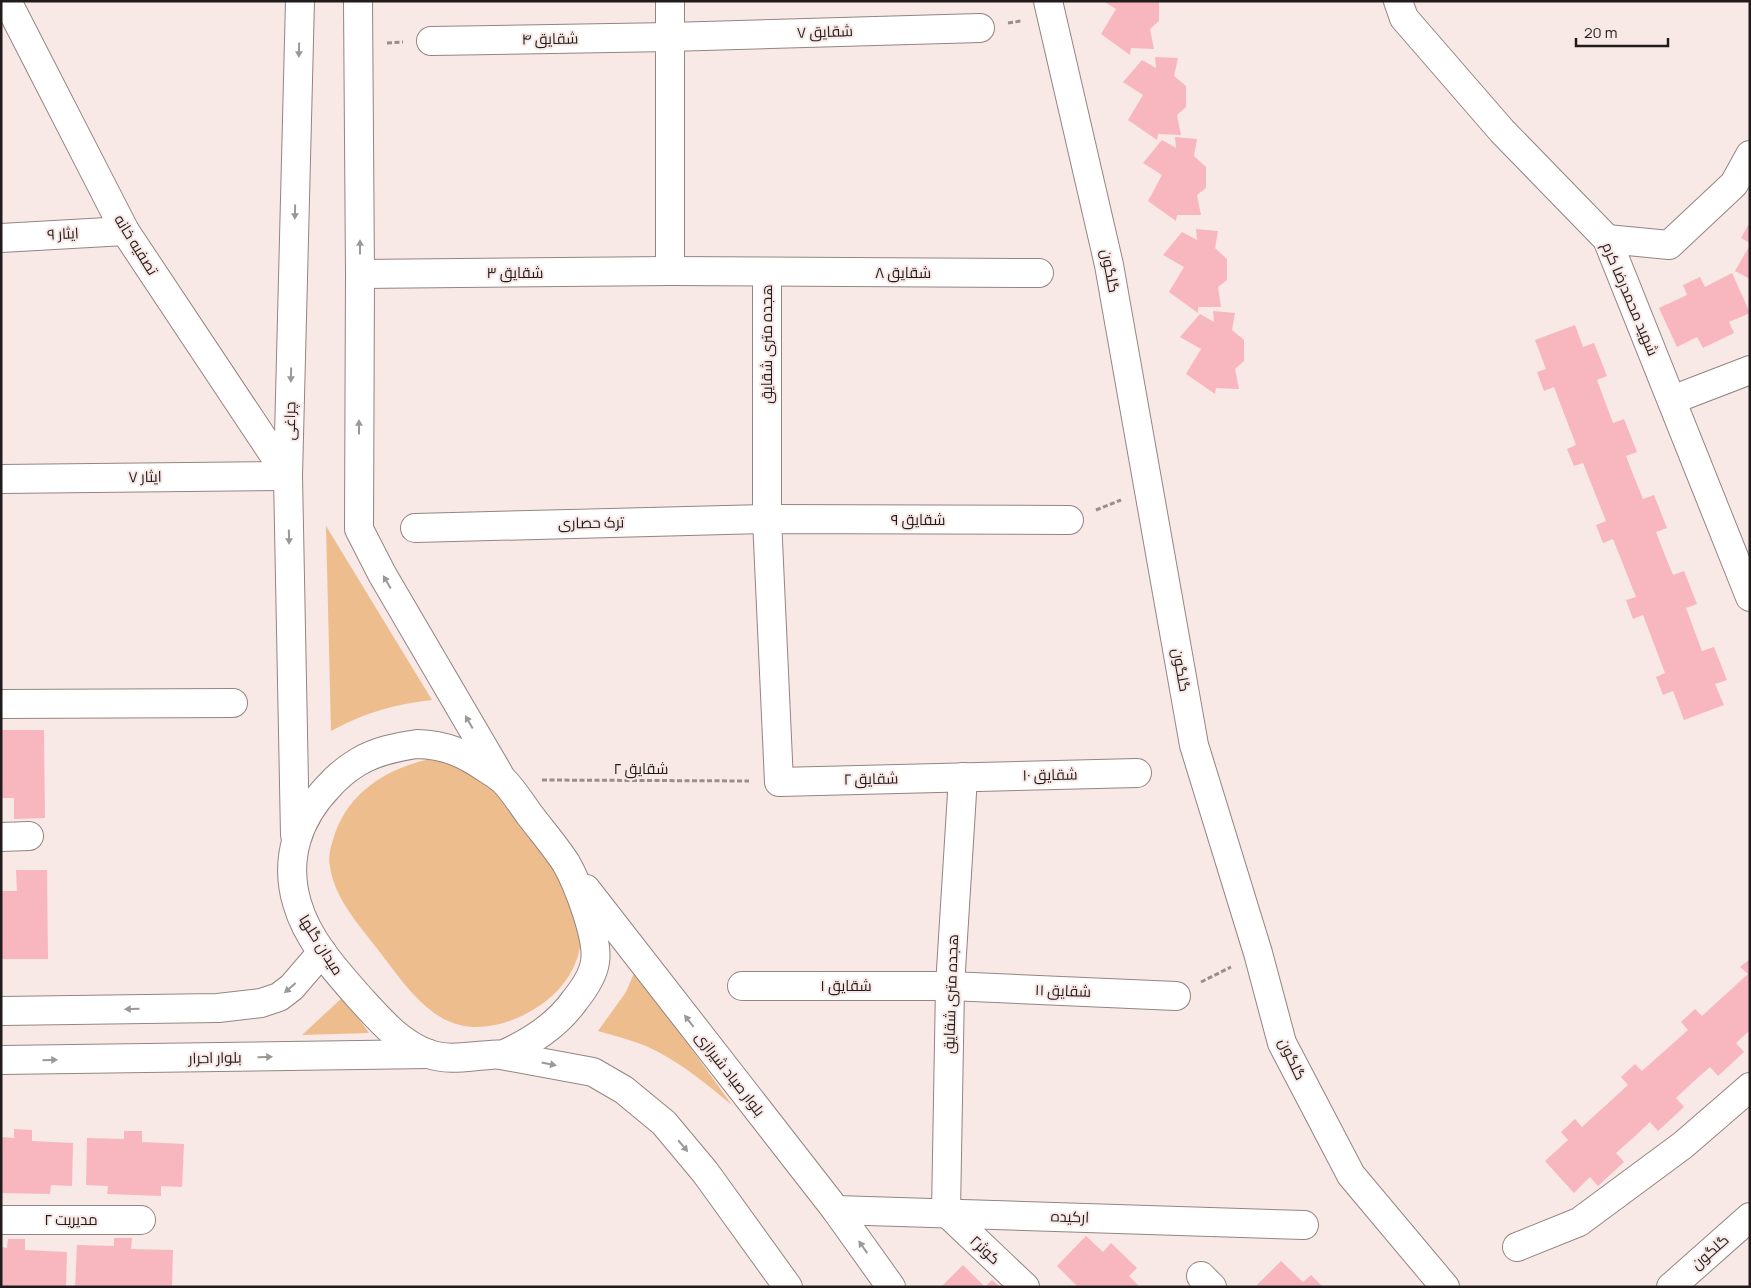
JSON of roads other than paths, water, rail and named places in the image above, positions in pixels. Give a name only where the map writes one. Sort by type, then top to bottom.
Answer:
[{"type":"street","name":"تصفیه خانه","points":[[7,1],[125,231],[288,476]]},
{"type":"street","name":"چراغی","points":[[295,840],[288,476],[300,1]]},
{"type":"street","points":[[358,1],[359,529],[382,574],[502,780]]},
{"type":"street","points":[[670,1],[670,271]]},
{"type":"street","name":"شهید محمدرضا کرم","points":[[1398,1],[1404,18],[1502,131],[1607,238],[1750,597]]},
{"type":"street","name":"گلگون","points":[[1050,9],[1109,264],[1194,745],[1258,952],[1282,1043],[1351,1175],[1446,1287]]},
{"type":"street","name":"شقایق ۷","points":[[670,37],[980,28]]},
{"type":"street","name":"شقایق ۴","points":[[431,41],[670,37]]},
{"type":"street","points":[[1607,238],[1669,245],[1734,184],[1750,155]]},
{"type":"street","name":"ایثار ۹","points":[[1,238],[125,231]]},
{"type":"street","name":"هجده متری شقایق","points":[[670,271],[767,272],[767,519],[779,782]]},
{"type":"street","name":"شقایق ۳","points":[[360,274],[670,271]]},
{"type":"street","name":"شقایق ۸","points":[[767,272],[1039,273]]},
{"type":"street","points":[[1672,400],[1750,370]]},
{"type":"street","name":"ایثار ۷","points":[[1,479],[288,476]]},
{"type":"street","name":"شقایق ۹","points":[[767,519],[1068,520]]},
{"type":"street","name":"ترک حصاری","points":[[415,528],[767,519]]},
{"type":"street","points":[[1,704],[233,703]]},
{"type":"street","name":"میدان گلها","points":[[417,744],[437,745],[456,751],[476,761],[502,780],[567,865],[594,935],[595,962],[584,987],[562,1016],[528,1041],[501,1055],[450,1058],[429,1054],[384,1025],[346,983],[322,952],[305,923],[296,901],[291,864],[295,840],[303,820],[316,799],[336,778],[358,762],[379,752],[417,744]]},
{"type":"street","name":"شقایق ۱۰","points":[[963,777],[1137,773]]},
{"type":"street","name":"هجده متری شقایق","points":[[946,1212],[950,986],[963,777]]},
{"type":"street","name":"۲ شقایق","points":[[779,782],[963,777]]},
{"type":"street","points":[[1,837],[29,836]]},
{"type":"street","name":"بلوار صیاد شیرازی","points":[[567,865],[836,1210],[891,1287]]},
{"type":"street","points":[[1,1010],[218,1008],[261,1003],[279,997],[292,987],[322,952]]},
{"type":"street","name":"شقایق ۱","points":[[742,986],[950,986]]},
{"type":"street","name":"شقایق ۱۱","points":[[950,986],[1176,996]]},
{"type":"street","name":"بلوار احرار","points":[[1,1060],[429,1054]]},
{"type":"street","points":[[501,1055],[593,1072],[624,1090],[664,1123],[705,1172],[788,1287]]},
{"type":"street","points":[[1517,1247],[1579,1222],[1683,1146],[1750,1087]]},
{"type":"street","name":"ارکیده","points":[[836,1210],[946,1212],[1304,1225]]},
{"type":"street","name":"کوثر۲","points":[[946,1212],[1025,1287]]},
{"type":"street","name":"گلگون","points":[[1671,1287],[1750,1217]]},
{"type":"street","name":"مدیریت ۲","points":[[1,1220],[142,1220]]}]
